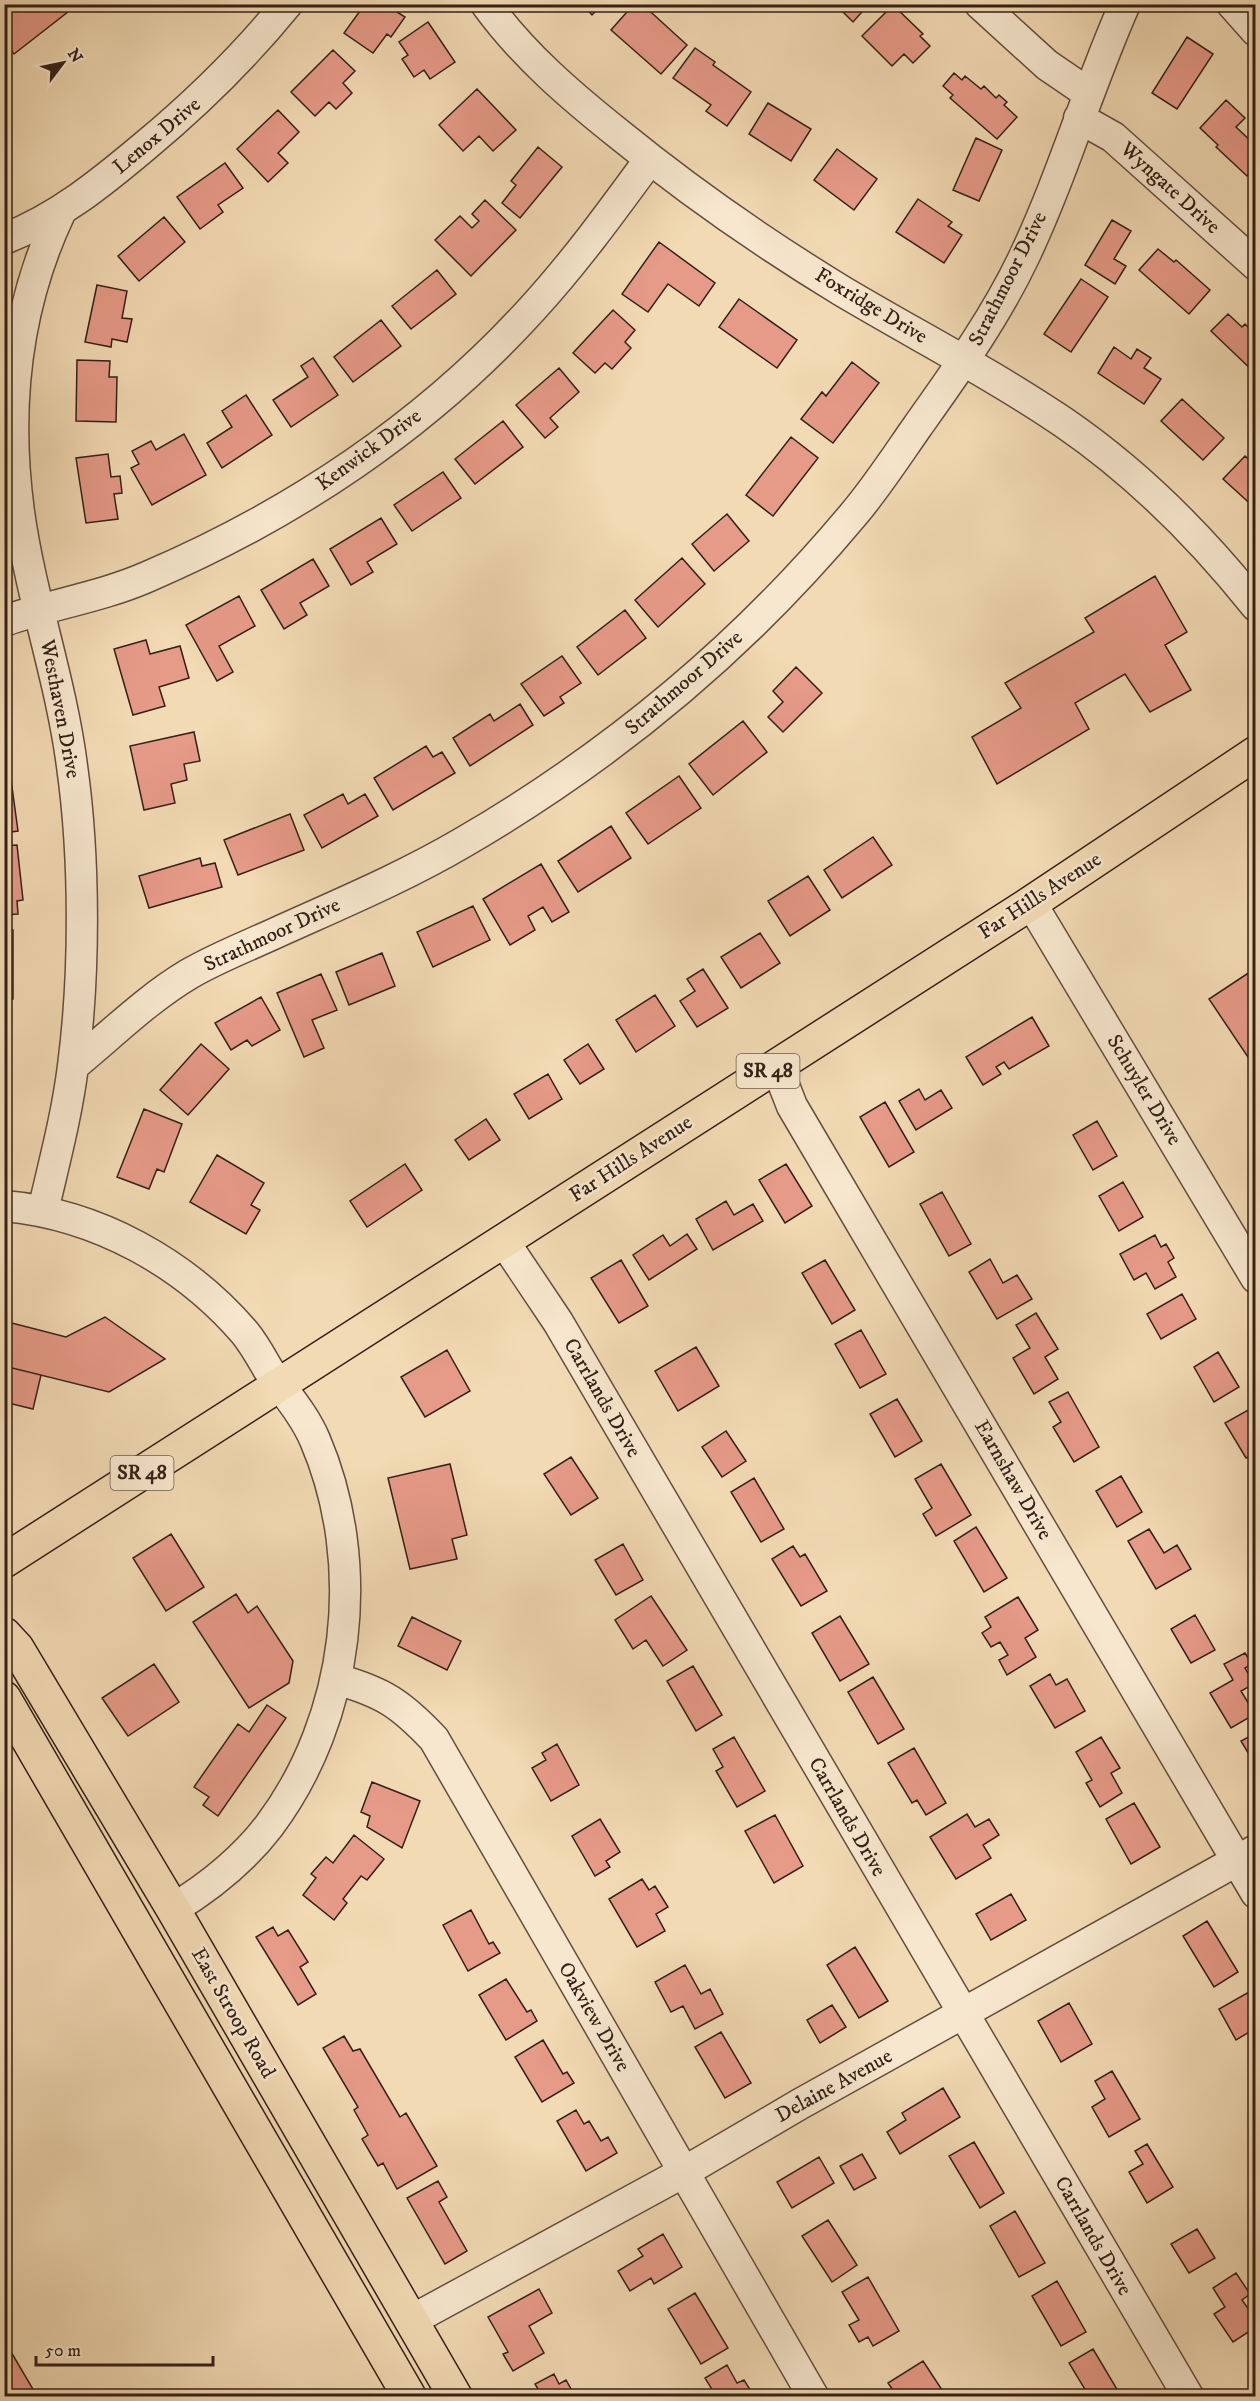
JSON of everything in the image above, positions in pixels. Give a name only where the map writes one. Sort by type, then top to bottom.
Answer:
[{"type":"main road","name":"Far Hills Avenue","points":[[4,1561],[1031,903],[1256,753]]},
{"type":"main road","name":"East Stroop Road","points":[[4,1634],[17,1648],[173,1909],[455,2397]]},
{"type":"main road","name":"East Stroop Road","points":[[4,1698],[409,2397]]},
{"type":"street","name":"Lenox Drive","points":[[4,239],[60,213],[121,166],[206,95],[253,46],[287,4]]},
{"type":"street","name":"Foxridge Drive","points":[[486,4],[538,65],[578,102],[683,186],[841,290],[965,360],[1064,423],[1120,466],[1182,523],[1230,574],[1256,606]]},
{"type":"street","name":"Wyngate Drive","points":[[980,4],[1047,65],[1113,137],[1256,266]]},
{"type":"street","name":"Strathmoor Drive","points":[[73,1066],[147,1004],[187,975],[216,959],[381,886],[460,844],[537,797],[611,746],[675,695],[795,582],[856,512],[965,360],[992,318],[1024,257],[1056,184],[1125,4]]},
{"type":"street","points":[[1233,4],[1256,31]]},
{"type":"street","name":"Kenwick Drive","points":[[4,621],[40,609],[90,597],[145,578],[213,547],[279,512],[353,465],[402,429],[475,367],[531,310],[580,255],[650,159]]},
{"type":"street","name":"Westhaven Drive","points":[[43,1211],[65,1115],[73,1066],[81,945],[78,829],[67,735],[20,513],[14,455],[14,396],[20,338],[28,294],[41,253],[60,213]]},
{"type":"street","name":"Schuyler Drive","points":[[1031,903],[1256,1278]]},
{"type":"street","name":"Earnshaw Drive","points":[[776,1065],[792,1106],[1246,1856],[1256,1893]]},
{"type":"street","points":[[4,1206],[43,1211],[94,1227],[141,1248],[171,1266],[205,1293],[246,1334],[303,1417],[331,1482],[340,1527],[345,1582],[344,1631],[336,1679],[313,1748],[295,1786],[268,1827],[227,1870],[203,1891],[173,1909]]},
{"type":"street","name":"Carrlands Drive","points":[[503,1240],[569,1340],[1188,2397]]},
{"type":"street","name":"Oakview Drive","points":[[336,1679],[368,1688],[387,1697],[411,1715],[434,1739],[813,2397]]},
{"type":"street","name":"Delaine Avenue","points":[[412,2320],[684,2172],[1246,1856]]},
{"type":"building","points":[[20,4],[64,4],[69,11],[14,54],[4,42],[4,17]]},
{"type":"building","points":[[365,4],[403,4],[397,12],[405,17],[391,37],[387,34],[373,53],[344,33]]},
{"type":"building","points":[[582,4],[603,4],[592,15]]},
{"type":"building","points":[[634,4],[642,4],[687,45],[661,74],[611,30]]},
{"type":"building","points":[[849,4],[869,4],[853,22],[842,11]]},
{"type":"building","points":[[893,5],[923,34],[920,36],[930,46],[913,63],[904,54],[892,66],[862,36]]},
{"type":"building","points":[[428,22],[455,62],[430,79],[424,70],[414,77],[402,59],[408,55],[399,42]]},
{"type":"building","points":[[1187,37],[1213,54],[1177,109],[1152,93]]},
{"type":"building","points":[[695,48],[715,62],[713,65],[751,92],[727,126],[706,111],[711,105],[673,78]]},
{"type":"building","points":[[333,50],[355,71],[343,83],[352,93],[336,109],[329,102],[315,116],[291,92]]},
{"type":"building","points":[[954,73],[962,80],[965,76],[981,89],[984,86],[996,98],[999,95],[1007,102],[1004,105],[1017,117],[997,139],[950,98],[953,95],[943,86]]},
{"type":"building","points":[[477,89],[516,130],[493,151],[479,136],[463,151],[439,125]]},
{"type":"building","points":[[1226,100],[1245,118],[1236,127],[1256,146],[1256,167],[1247,176],[1216,147],[1218,145],[1200,128]]},
{"type":"building","points":[[768,103],[811,129],[791,161],[749,134]]},
{"type":"building","points":[[278,110],[299,132],[278,153],[288,163],[268,182],[237,149]]},
{"type":"building","points":[[976,138],[1002,150],[979,201],[953,190]]},
{"type":"building","points":[[538,147],[562,167],[520,218],[502,203],[516,185],[511,181]]},
{"type":"building","points":[[837,149],[877,179],[854,210],[814,180]]},
{"type":"building","points":[[225,163],[243,188],[218,205],[223,212],[200,229],[177,197]]},
{"type":"building","points":[[918,199],[952,222],[948,226],[962,235],[944,263],[896,232]]},
{"type":"building","points":[[485,200],[516,230],[471,276],[435,240],[460,216],[472,228],[479,221],[472,214]]},
{"type":"building","points":[[164,217],[185,242],[139,281],[118,256]]},
{"type":"building","points":[[1112,220],[1131,231],[1114,259],[1126,266],[1115,284],[1085,265]]},
{"type":"building","points":[[659,242],[715,283],[699,306],[668,284],[648,312],[622,294]]},
{"type":"building","points":[[1158,249],[1174,262],[1176,260],[1210,290],[1189,314],[1139,270]]},
{"type":"building","points":[[437,270],[456,294],[411,329],[392,306]]},
{"type":"building","points":[[1081,279],[1108,297],[1071,352],[1044,334]]},
{"type":"building","points":[[97,285],[127,291],[122,318],[132,319],[127,342],[112,339],[111,347],[85,342]]},
{"type":"building","points":[[739,299],[797,340],[777,368],[719,327]]},
{"type":"building","points":[[613,310],[635,330],[625,342],[631,348],[612,369],[605,363],[595,373],[573,353]]},
{"type":"building","points":[[1228,314],[1242,327],[1245,324],[1256,335],[1256,374],[1211,331]]},
{"type":"building","points":[[381,320],[401,346],[353,382],[334,357]]},
{"type":"building","points":[[1114,347],[1131,359],[1137,349],[1151,358],[1144,368],[1161,379],[1144,404],[1098,373]]},
{"type":"building","points":[[313,358],[338,395],[291,427],[273,400],[308,377],[301,366]]},
{"type":"building","points":[[77,360],[110,361],[109,377],[117,377],[116,422],[76,421]]},
{"type":"building","points":[[852,362],[879,383],[833,443],[801,419],[822,392],[826,396]]},
{"type":"building","points":[[559,368],[579,392],[550,418],[558,427],[545,438],[516,405]]},
{"type":"building","points":[[246,395],[272,435],[222,468],[207,443],[232,427],[222,411]]},
{"type":"building","points":[[1182,399],[1224,438],[1203,460],[1161,421]]},
{"type":"building","points":[[503,421],[523,447],[475,484],[455,459]]},
{"type":"building","points":[[184,434],[206,475],[152,505],[131,468],[139,464],[132,451],[151,441],[156,450]]},
{"type":"building","points":[[791,437],[818,458],[773,516],[746,495]]},
{"type":"building","points":[[108,454],[111,477],[120,476],[122,493],[114,494],[118,519],[86,523],[76,458]]},
{"type":"building","points":[[1245,456],[1256,466],[1256,509],[1223,479]]},
{"type":"building","points":[[443,472],[461,498],[412,531],[394,505]]},
{"type":"building","points":[[727,514],[749,541],[714,571],[692,544]]},
{"type":"building","points":[[381,518],[397,544],[367,562],[373,572],[351,585],[330,549]]},
{"type":"building","points":[[682,558],[705,584],[658,627],[635,600]]},
{"type":"building","points":[[313,559],[329,586],[300,603],[307,615],[284,629],[261,590]]},
{"type":"building","points":[[1155,576],[1187,632],[1165,645],[1191,690],[1150,712],[1125,674],[1075,703],[1089,729],[997,784],[972,737],[1021,708],[1005,683],[1094,632],[1085,618]]},
{"type":"building","points":[[239,596],[255,626],[219,646],[233,672],[217,681],[186,625]]},
{"type":"building","points":[[625,610],[646,638],[598,675],[577,647]]},
{"type":"building","points":[[146,640],[150,654],[180,646],[189,678],[159,687],[165,706],[133,715],[114,649]]},
{"type":"building","points":[[562,656],[581,683],[560,697],[564,703],[544,716],[521,684]]},
{"type":"building","points":[[796,667],[822,693],[783,732],[768,717],[783,702],[773,691]]},
{"type":"building","points":[[520,704],[533,725],[470,766],[453,738],[490,714],[494,721]]},
{"type":"building","points":[[743,721],[767,752],[713,795],[689,764]]},
{"type":"building","points":[[4,724],[11,745],[4,747]]},
{"type":"building","points":[[194,732],[200,761],[184,764],[187,780],[171,784],[175,803],[144,810],[130,746]]},
{"type":"building","points":[[426,746],[433,757],[442,752],[455,773],[393,810],[374,778]]},
{"type":"building","points":[[9,765],[18,831],[4,833],[4,766]]},
{"type":"building","points":[[679,776],[701,808],[648,844],[626,813]]},
{"type":"building","points":[[343,794],[348,804],[365,794],[378,816],[322,848],[304,815]]},
{"type":"building","points":[[290,814],[304,850],[238,875],[224,840]]},
{"type":"building","points":[[611,826],[631,858],[578,892],[558,861]]},
{"type":"building","points":[[873,837],[892,865],[842,898],[824,870]]},
{"type":"building","points":[[17,845],[23,900],[17,901],[18,914],[4,915],[4,846]]},
{"type":"building","points":[[200,858],[202,866],[215,863],[222,887],[149,908],[139,876]]},
{"type":"building","points":[[541,864],[569,912],[552,922],[543,907],[528,916],[535,930],[510,945],[483,899]]},
{"type":"building","points":[[808,876],[830,910],[790,936],[768,901]]},
{"type":"building","points":[[473,906],[490,940],[433,967],[417,932]]},
{"type":"building","points":[[4,930],[13,930],[13,999],[4,999]]},
{"type":"building","points":[[760,933],[780,963],[741,988],[721,957]]},
{"type":"building","points":[[382,953],[395,986],[349,1005],[336,972]]},
{"type":"building","points":[[1256,968],[1256,1069],[1209,999]]},
{"type":"building","points":[[703,969],[728,1008],[697,1027],[680,1001],[695,991],[687,979]]},
{"type":"building","points":[[321,974],[337,1010],[312,1020],[324,1048],[304,1057],[277,993]]},
{"type":"building","points":[[655,995],[675,1026],[636,1052],[616,1020]]},
{"type":"building","points":[[261,997],[280,1030],[252,1046],[247,1040],[231,1050],[215,1023]]},
{"type":"building","points":[[1032,1017],[1049,1046],[1009,1069],[1004,1062],[996,1067],[1001,1074],[983,1085],[966,1057]]},
{"type":"building","points":[[201,1044],[229,1069],[188,1115],[160,1090]]},
{"type":"building","points":[[588,1044],[604,1069],[580,1084],[564,1060]]},
{"type":"building","points":[[548,1074],[562,1099],[529,1119],[514,1094]]},
{"type":"building","points":[[919,1089],[925,1100],[941,1090],[952,1108],[916,1130],[899,1101]]},
{"type":"building","points":[[885,1102],[914,1152],[889,1167],[860,1117]]},
{"type":"building","points":[[144,1109],[182,1124],[164,1172],[157,1169],[149,1189],[117,1177]]},
{"type":"building","points":[[486,1119],[500,1140],[469,1160],[455,1140]]},
{"type":"building","points":[[1097,1121],[1117,1156],[1093,1170],[1073,1135]]},
{"type":"building","points":[[217,1155],[264,1183],[251,1205],[260,1210],[246,1234],[190,1202]]},
{"type":"building","points":[[405,1164],[422,1190],[367,1227],[350,1201]]},
{"type":"building","points":[[786,1164],[812,1206],[785,1223],[759,1180]]},
{"type":"building","points":[[1123,1182],[1143,1217],[1119,1231],[1099,1196]]},
{"type":"building","points":[[942,1192],[971,1244],[949,1256],[920,1204]]},
{"type":"building","points":[[726,1201],[734,1215],[753,1204],[763,1221],[713,1250],[696,1219]]},
{"type":"building","points":[[687,1234],[697,1249],[649,1280],[633,1255],[663,1235],[670,1246]]},
{"type":"building","points":[[1155,1235],[1161,1247],[1166,1244],[1174,1258],[1168,1262],[1176,1277],[1155,1289],[1146,1273],[1134,1280],[1120,1254]]},
{"type":"building","points":[[990,1259],[1003,1283],[1017,1275],[1032,1299],[997,1319],[969,1272]]},
{"type":"building","points":[[621,1260],[648,1306],[619,1323],[591,1278]]},
{"type":"building","points":[[825,1260],[855,1310],[832,1324],[802,1273]]},
{"type":"building","points":[[1182,1294],[1196,1319],[1161,1339],[1147,1314]]},
{"type":"building","points":[[1036,1313],[1058,1349],[1045,1357],[1058,1379],[1034,1394],[1013,1358],[1030,1348],[1016,1325]]},
{"type":"building","points":[[105,1317],[165,1359],[109,1392],[4,1366],[4,1321],[66,1337]]},
{"type":"building","points":[[861,1330],[886,1374],[860,1388],[835,1344]]},
{"type":"building","points":[[696,1347],[719,1386],[678,1411],[655,1371]]},
{"type":"building","points":[[447,1350],[470,1391],[425,1417],[401,1377]]},
{"type":"building","points":[[1218,1352],[1239,1387],[1214,1402],[1194,1367]]},
{"type":"building","points":[[4,1366],[41,1375],[33,1409],[4,1402]]},
{"type":"building","points":[[1068,1392],[1099,1447],[1074,1462],[1053,1427],[1061,1422],[1049,1402]]},
{"type":"building","points":[[897,1399],[922,1441],[895,1457],[870,1414]]},
{"type":"building","points":[[1250,1409],[1256,1419],[1256,1453],[1246,1458],[1225,1423]]},
{"type":"building","points":[[726,1431],[746,1461],[722,1477],[702,1447]]},
{"type":"building","points":[[571,1457],[598,1498],[571,1515],[544,1474]]},
{"type":"building","points":[[450,1464],[467,1535],[452,1539],[457,1559],[410,1569],[388,1478]]},
{"type":"building","points":[[941,1464],[971,1515],[936,1536],[923,1514],[932,1508],[915,1479]]},
{"type":"building","points":[[1121,1476],[1142,1512],[1117,1527],[1096,1491]]},
{"type":"building","points":[[754,1478],[784,1529],[761,1542],[731,1492]]},
{"type":"building","points":[[976,1527],[1007,1578],[984,1592],[954,1541]]},
{"type":"building","points":[[1149,1529],[1164,1553],[1177,1545],[1191,1569],[1156,1589],[1128,1541]]},
{"type":"building","points":[[171,1534],[204,1587],[166,1611],[133,1558]]},
{"type":"building","points":[[623,1544],[643,1580],[616,1595],[595,1560]]},
{"type":"building","points":[[793,1546],[800,1557],[805,1554],[827,1591],[801,1606],[772,1559]]},
{"type":"building","points":[[236,1594],[248,1613],[257,1606],[293,1661],[289,1683],[249,1708],[193,1622]]},
{"type":"building","points":[[651,1596],[687,1650],[663,1666],[646,1640],[633,1649],[615,1620]]},
{"type":"building","points":[[1018,1597],[1038,1630],[1025,1638],[1036,1657],[1007,1675],[999,1660],[1008,1655],[1000,1642],[991,1647],[982,1633],[991,1627],[985,1617]]},
{"type":"building","points":[[1195,1615],[1215,1650],[1191,1663],[1171,1629]]},
{"type":"building","points":[[840,1616],[869,1664],[840,1681],[812,1633]]},
{"type":"building","points":[[412,1617],[461,1641],[447,1670],[398,1646]]},
{"type":"building","points":[[1245,1653],[1252,1664],[1245,1668],[1254,1684],[1241,1691],[1255,1714],[1231,1728],[1210,1693],[1233,1680],[1224,1664]]},
{"type":"building","points":[[154,1664],[179,1702],[128,1736],[102,1698]]},
{"type":"building","points":[[693,1666],[722,1715],[696,1731],[667,1681]]},
{"type":"building","points":[[1050,1674],[1056,1685],[1067,1679],[1085,1711],[1055,1728],[1030,1686]]},
{"type":"building","points":[[873,1677],[904,1729],[878,1744],[848,1692]]},
{"type":"building","points":[[267,1705],[286,1718],[218,1816],[203,1805],[209,1797],[194,1787],[238,1724],[249,1732]]},
{"type":"building","points":[[1256,1733],[1256,1766],[1241,1741]]},
{"type":"building","points":[[734,1737],[765,1791],[737,1807],[716,1771],[723,1767],[713,1749]]},
{"type":"building","points":[[1101,1737],[1120,1768],[1111,1773],[1122,1793],[1100,1807],[1086,1783],[1092,1780],[1076,1752]]},
{"type":"building","points":[[557,1744],[579,1785],[551,1801],[532,1768],[546,1760],[542,1753]]},
{"type":"building","points":[[914,1748],[946,1803],[926,1815],[917,1800],[912,1803],[888,1763]]},
{"type":"building","points":[[372,1782],[420,1801],[402,1848],[367,1827],[370,1816],[361,1812]]},
{"type":"building","points":[[1134,1803],[1160,1847],[1131,1864],[1106,1819]]},
{"type":"building","points":[[967,1814],[975,1827],[989,1819],[999,1835],[983,1845],[991,1858],[956,1879],[930,1837]]},
{"type":"building","points":[[775,1815],[803,1866],[774,1883],[745,1831]]},
{"type":"building","points":[[600,1819],[620,1852],[606,1861],[610,1867],[595,1876],[572,1836]]},
{"type":"building","points":[[354,1835],[384,1859],[367,1880],[361,1876],[343,1899],[347,1903],[334,1920],[303,1895],[316,1878],[311,1874],[326,1857],[333,1863]]},
{"type":"building","points":[[642,1879],[649,1890],[655,1886],[668,1907],[656,1914],[665,1931],[637,1947],[609,1899]]},
{"type":"building","points":[[1011,1894],[1026,1920],[991,1940],[976,1914]]},
{"type":"building","points":[[471,1910],[489,1944],[493,1942],[500,1953],[468,1971],[443,1925]]},
{"type":"building","points":[[1207,1921],[1238,1972],[1214,1987],[1183,1936]]},
{"type":"building","points":[[273,1927],[278,1936],[288,1930],[308,1962],[300,1967],[316,1994],[298,2005],[256,1937]]},
{"type":"building","points":[[855,1947],[888,2001],[859,2018],[827,1965]]},
{"type":"building","points":[[685,1965],[701,1994],[710,1989],[723,2014],[695,2029],[683,2006],[671,2012],[655,1982]]},
{"type":"building","points":[[506,1979],[527,2012],[531,2010],[537,2021],[506,2040],[479,1995]]},
{"type":"building","points":[[1249,1992],[1256,2003],[1256,2028],[1236,2040],[1219,2009]]},
{"type":"building","points":[[1069,2003],[1092,2044],[1061,2062],[1038,2021]]},
{"type":"building","points":[[832,2005],[846,2027],[820,2043],[807,2020]]},
{"type":"building","points":[[721,2032],[751,2083],[725,2098],[695,2047]]},
{"type":"building","points":[[344,2036],[353,2051],[360,2049],[400,2117],[406,2113],[437,2166],[397,2189],[383,2163],[378,2166],[362,2139],[368,2135],[354,2110],[358,2107],[323,2048]]},
{"type":"building","points":[[543,2040],[563,2074],[567,2072],[574,2083],[542,2102],[515,2057]]},
{"type":"building","points":[[1112,2071],[1140,2119],[1109,2137],[1092,2107],[1105,2099],[1095,2081]]},
{"type":"building","points":[[943,2088],[960,2117],[900,2154],[887,2132],[906,2120],[902,2113]]},
{"type":"building","points":[[576,2110],[584,2124],[589,2121],[601,2141],[608,2137],[617,2153],[586,2171],[557,2121]]},
{"type":"building","points":[[974,2142],[1004,2193],[980,2208],[949,2156]]},
{"type":"building","points":[[1147,2144],[1173,2187],[1147,2203],[1129,2172],[1143,2164],[1135,2151]]},
{"type":"building","points":[[862,2154],[876,2178],[854,2190],[840,2166]]},
{"type":"building","points":[[819,2157],[834,2183],[792,2208],[777,2182]]},
{"type":"building","points":[[438,2181],[447,2197],[439,2202],[467,2251],[445,2264],[407,2198]]},
{"type":"building","points":[[1015,2211],[1045,2263],[1019,2277],[990,2226]]},
{"type":"building","points":[[828,2220],[857,2265],[832,2282],[802,2236]]},
{"type":"building","points":[[1197,2229],[1215,2258],[1189,2273],[1171,2244]]},
{"type":"building","points":[[663,2234],[682,2267],[654,2284],[651,2278],[630,2291],[618,2271],[643,2256],[638,2249]]},
{"type":"building","points":[[1236,2273],[1250,2294],[1242,2300],[1256,2320],[1256,2327],[1233,2342],[1214,2314],[1225,2307],[1213,2288]]},
{"type":"building","points":[[868,2277],[899,2331],[873,2346],[868,2337],[859,2342],[849,2325],[859,2320],[842,2292]]},
{"type":"building","points":[[1057,2281],[1086,2332],[1061,2346],[1032,2296]]},
{"type":"building","points":[[539,2289],[552,2313],[529,2326],[544,2353],[513,2371],[503,2354],[508,2352],[488,2317]]},
{"type":"building","points":[[695,2293],[728,2348],[701,2364],[668,2309]]},
{"type":"building","points":[[4,2340],[37,2396],[4,2396]]},
{"type":"building","points":[[1093,2349],[1121,2396],[1089,2396],[1069,2363]]},
{"type":"building","points":[[923,2361],[946,2396],[897,2396],[888,2383]]},
{"type":"building","points":[[727,2365],[737,2383],[744,2380],[754,2396],[716,2396],[705,2378]]},
{"type":"building","points":[[554,2374],[559,2384],[566,2380],[575,2396],[542,2396],[535,2384]]}]
